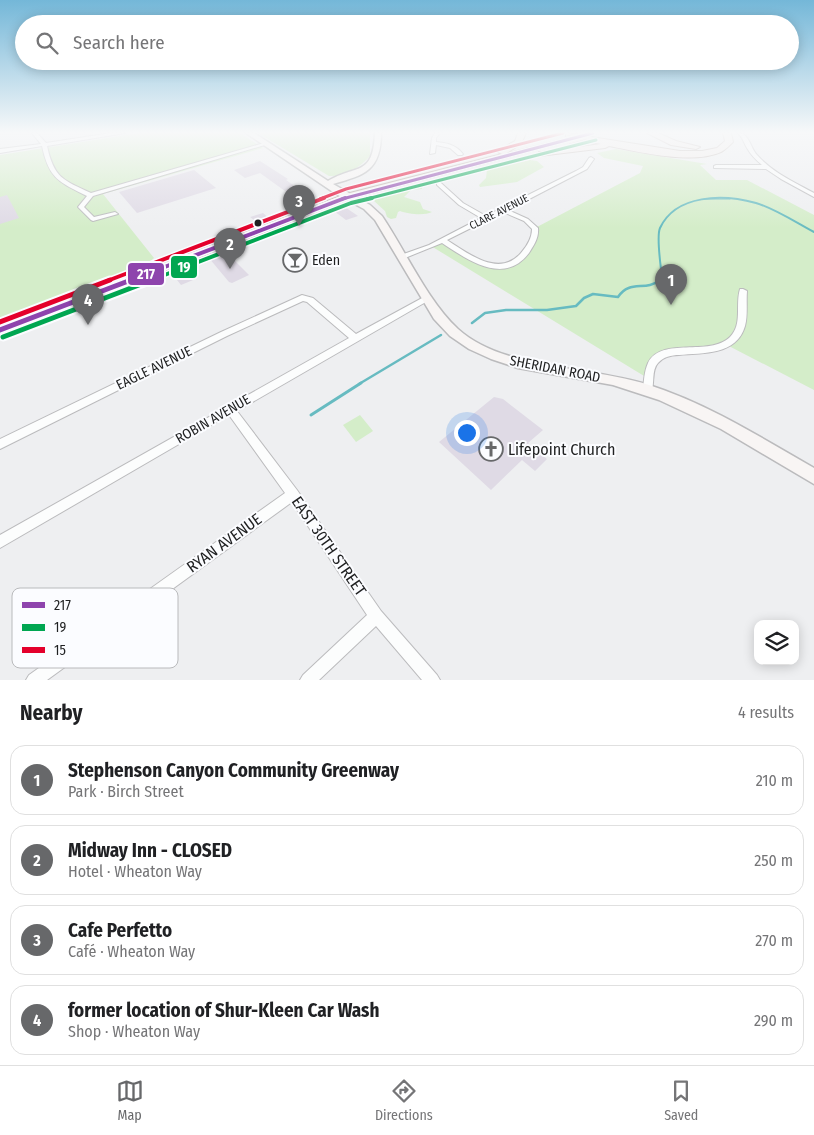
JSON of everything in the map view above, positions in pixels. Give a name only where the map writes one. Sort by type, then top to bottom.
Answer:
[{"type":"main road","name":"SHERIDAN ROAD","points":[[299,165],[345,190],[349,196]]},
{"type":"main road","points":[[332,182],[371,165]]},
{"type":"main road","points":[[0,330],[349,196],[471,165]]},
{"type":"main road","points":[[457,168],[477,165]]},
{"type":"main road","name":"SHERIDAN ROAD","points":[[303,167],[306,171],[339,192],[374,212],[438,316],[450,329],[470,344],[493,355],[521,363],[613,380],[648,390],[721,421],[814,477]]},
{"type":"street","points":[[48,165],[66,184],[91,195]]},
{"type":"street","points":[[115,214],[93,219],[81,207],[91,195],[195,165]]},
{"type":"street","name":"CLARE AVENUE","points":[[402,256],[486,219],[578,172],[587,165]]},
{"type":"street","points":[[765,165],[814,195]]},
{"type":"street","points":[[716,167],[767,167]]},
{"type":"street","points":[[439,184],[461,204],[486,219]]},
{"type":"street","points":[[442,240],[482,264],[500,267],[517,263],[521,260],[535,236],[535,228],[526,220],[504,210]]},
{"type":"street","points":[[648,390],[652,365],[665,354],[717,348],[735,336],[741,326],[743,291]]},
{"type":"street","name":"EAGLE AVENUE","points":[[0,444],[295,300],[302,298],[310,300]]},
{"type":"street","name":"ROBIN AVENUE","points":[[0,542],[354,338],[427,299]]},
{"type":"street","points":[[310,300],[354,338]]},
{"type":"street","name":"EAST 30TH STREET","points":[[230,409],[293,494],[376,616],[432,680]]},
{"type":"street","name":"RYAN AVENUE","points":[[162,588],[293,494]]},
{"type":"street","points":[[308,680],[376,616]]},
{"type":"street","name":"RYAN AVENUE","points":[[34,680],[51,668]]},
{"type":"green space","points":[[0,165],[205,165],[103,194],[154,258],[142,269],[0,322]]},
{"type":"green space","points":[[310,165],[361,165],[340,175],[329,176]]},
{"type":"green space","points":[[510,165],[541,165],[544,167],[517,182],[480,187],[479,185],[486,178],[487,170]]},
{"type":"green space","points":[[637,165],[702,165],[700,165],[716,180],[747,180],[814,215],[814,390],[725,344],[670,353],[656,360],[649,379],[431,246],[442,240],[478,262],[493,267],[521,260],[535,228],[640,173],[643,166]]},
{"type":"green space","points":[[422,186],[422,189],[411,190],[404,197],[420,202],[423,209],[432,212],[429,213],[416,214],[400,211],[396,218],[391,219],[387,217],[385,211],[373,200],[374,198]]},
{"type":"green space","points":[[360,415],[373,431],[356,442],[343,425]]},
{"type":"building","points":[[249,165],[266,165],[308,195],[296,199],[260,173],[245,178],[234,170]]},
{"type":"building","points":[[194,170],[216,188],[137,213],[119,192]]},
{"type":"building","points":[[7,195],[19,218],[0,224],[0,197]]},
{"type":"building","points":[[345,207],[358,216],[346,220],[334,211]]},
{"type":"building","points":[[263,213],[270,219],[258,223],[250,217]]},
{"type":"building","points":[[227,253],[249,275],[232,283],[229,282],[209,258]]},
{"type":"building","points":[[190,269],[198,278],[181,285],[173,275]]},
{"type":"building","name":"Lifepoint Church","points":[[494,397],[503,399],[543,430],[528,443],[547,459],[535,471],[522,460],[491,490],[439,442]]},
{"type":"waterway","points":[[658,281],[662,278],[659,245],[660,228],[667,217],[677,208],[689,203],[715,198],[729,198],[756,203],[778,212],[814,232]]},
{"type":"waterway","points":[[704,199],[730,199]]},
{"type":"waterway","points":[[472,323],[485,313],[506,310],[547,310],[576,306],[584,298],[593,294],[618,297],[628,288],[649,285],[658,281]]},
{"type":"waterway","points":[[359,384],[441,335]]},
{"type":"waterway","points":[[311,415],[361,383]]},
{"type":"transit line","name":"15","points":[[0,322],[346,189],[440,165]]},
{"type":"transit line","name":"217","points":[[0,330],[349,196],[470,165]]},
{"type":"transit line","name":"19","points":[[3,337],[351,203],[500,165]]},
{"type":"place","name":"Cafe Perfetto","points":[[299,226]]},
{"type":"place","name":"Eden","points":[[295,260]]},
{"type":"place","name":"Midway Inn - CLOSED","points":[[230,269]]},
{"type":"place","name":"Stephenson Canyon Community Greenway","points":[[671,305]]},
{"type":"place","name":"former location of Shur-Kleen Car Wash","points":[[88,325]]},
{"type":"place","name":"Lifepoint Church","points":[[491,449]]}]
